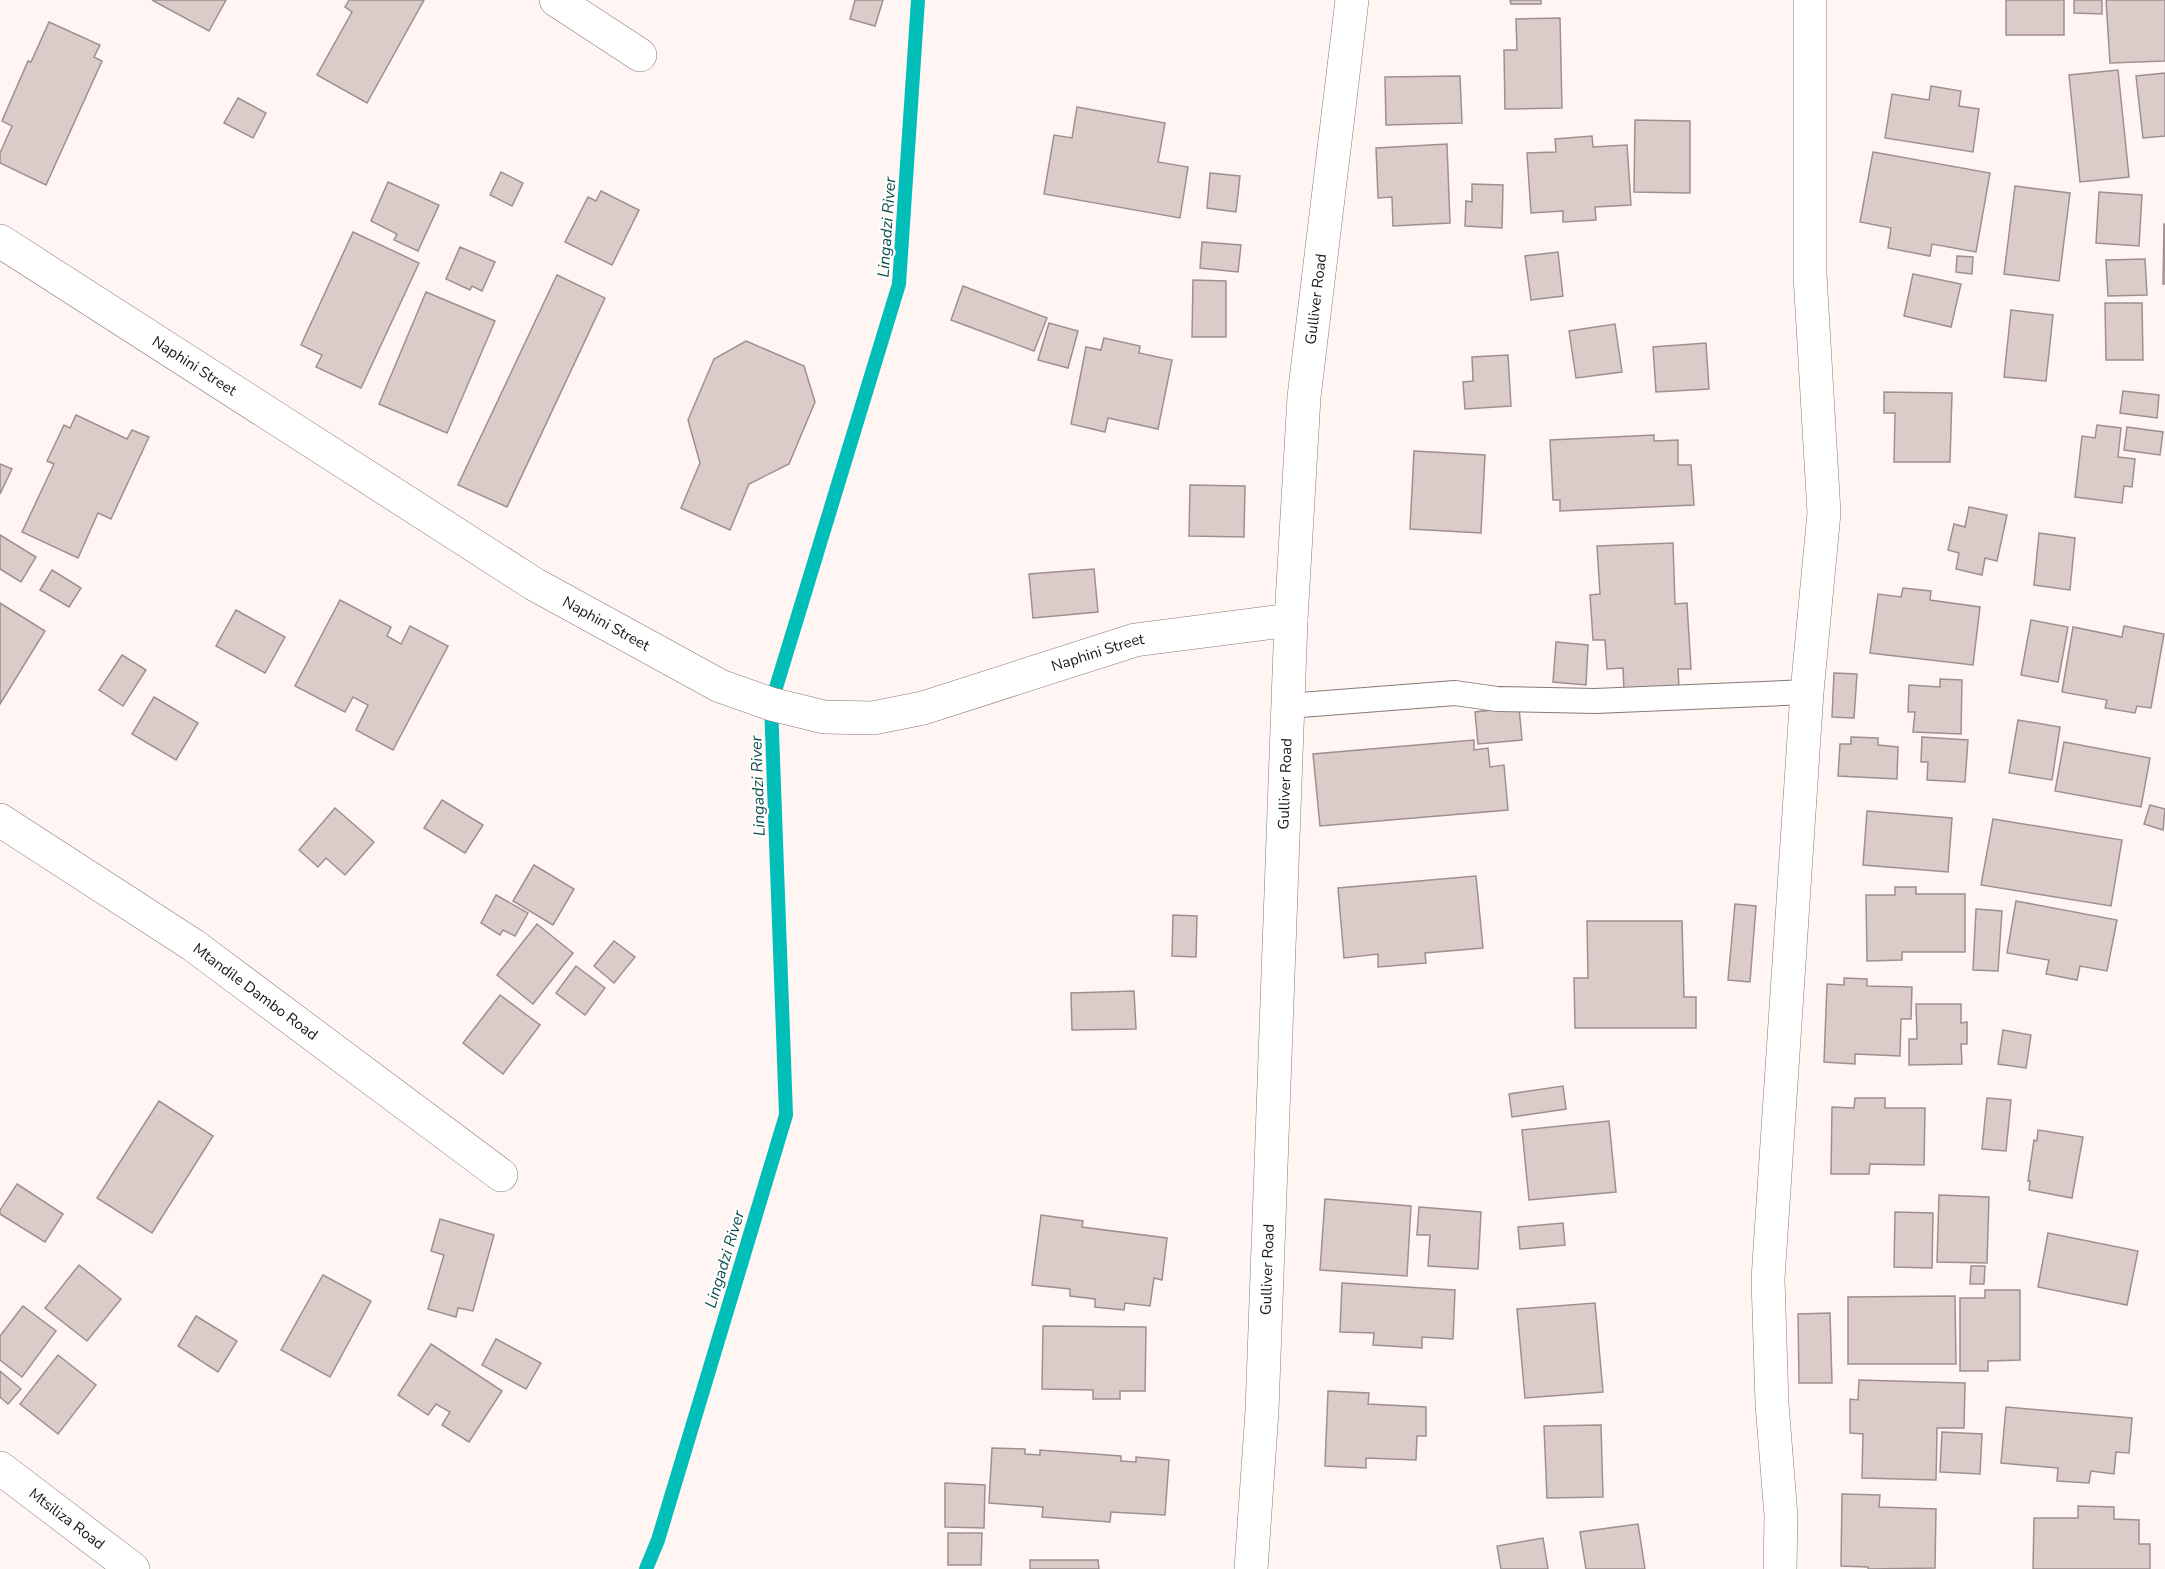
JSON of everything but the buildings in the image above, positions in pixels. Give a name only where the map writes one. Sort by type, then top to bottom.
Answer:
[{"type":"street","points":[[556,0],[640,55]]},
{"type":"street","name":"Gulliver Road","points":[[1251,1569],[1262,1411],[1291,620],[1304,397],[1352,0]]},
{"type":"street","points":[[1780,1569],[1781,1516],[1772,1404],[1768,1279],[1807,692],[1824,513],[1810,275],[1810,0]]},
{"type":"street","name":"Naphini Street","points":[[0,241],[534,584],[720,686],[771,704],[824,717],[873,718],[922,708],[1135,640],[1291,620]]},
{"type":"street","name":"Mtandile Dambo Road","points":[[0,820],[193,945],[501,1175]]},
{"type":"street","name":"Mtsiliza Road","points":[[0,1468],[133,1569]]},
{"type":"lane","points":[[1288,706],[1455,693],[1497,699],[1595,702],[1807,692]]},
{"type":"waterway","name":"Lingadzi River","points":[[646,1569],[658,1540],[786,1115],[771,704],[899,284],[918,0]]}]
